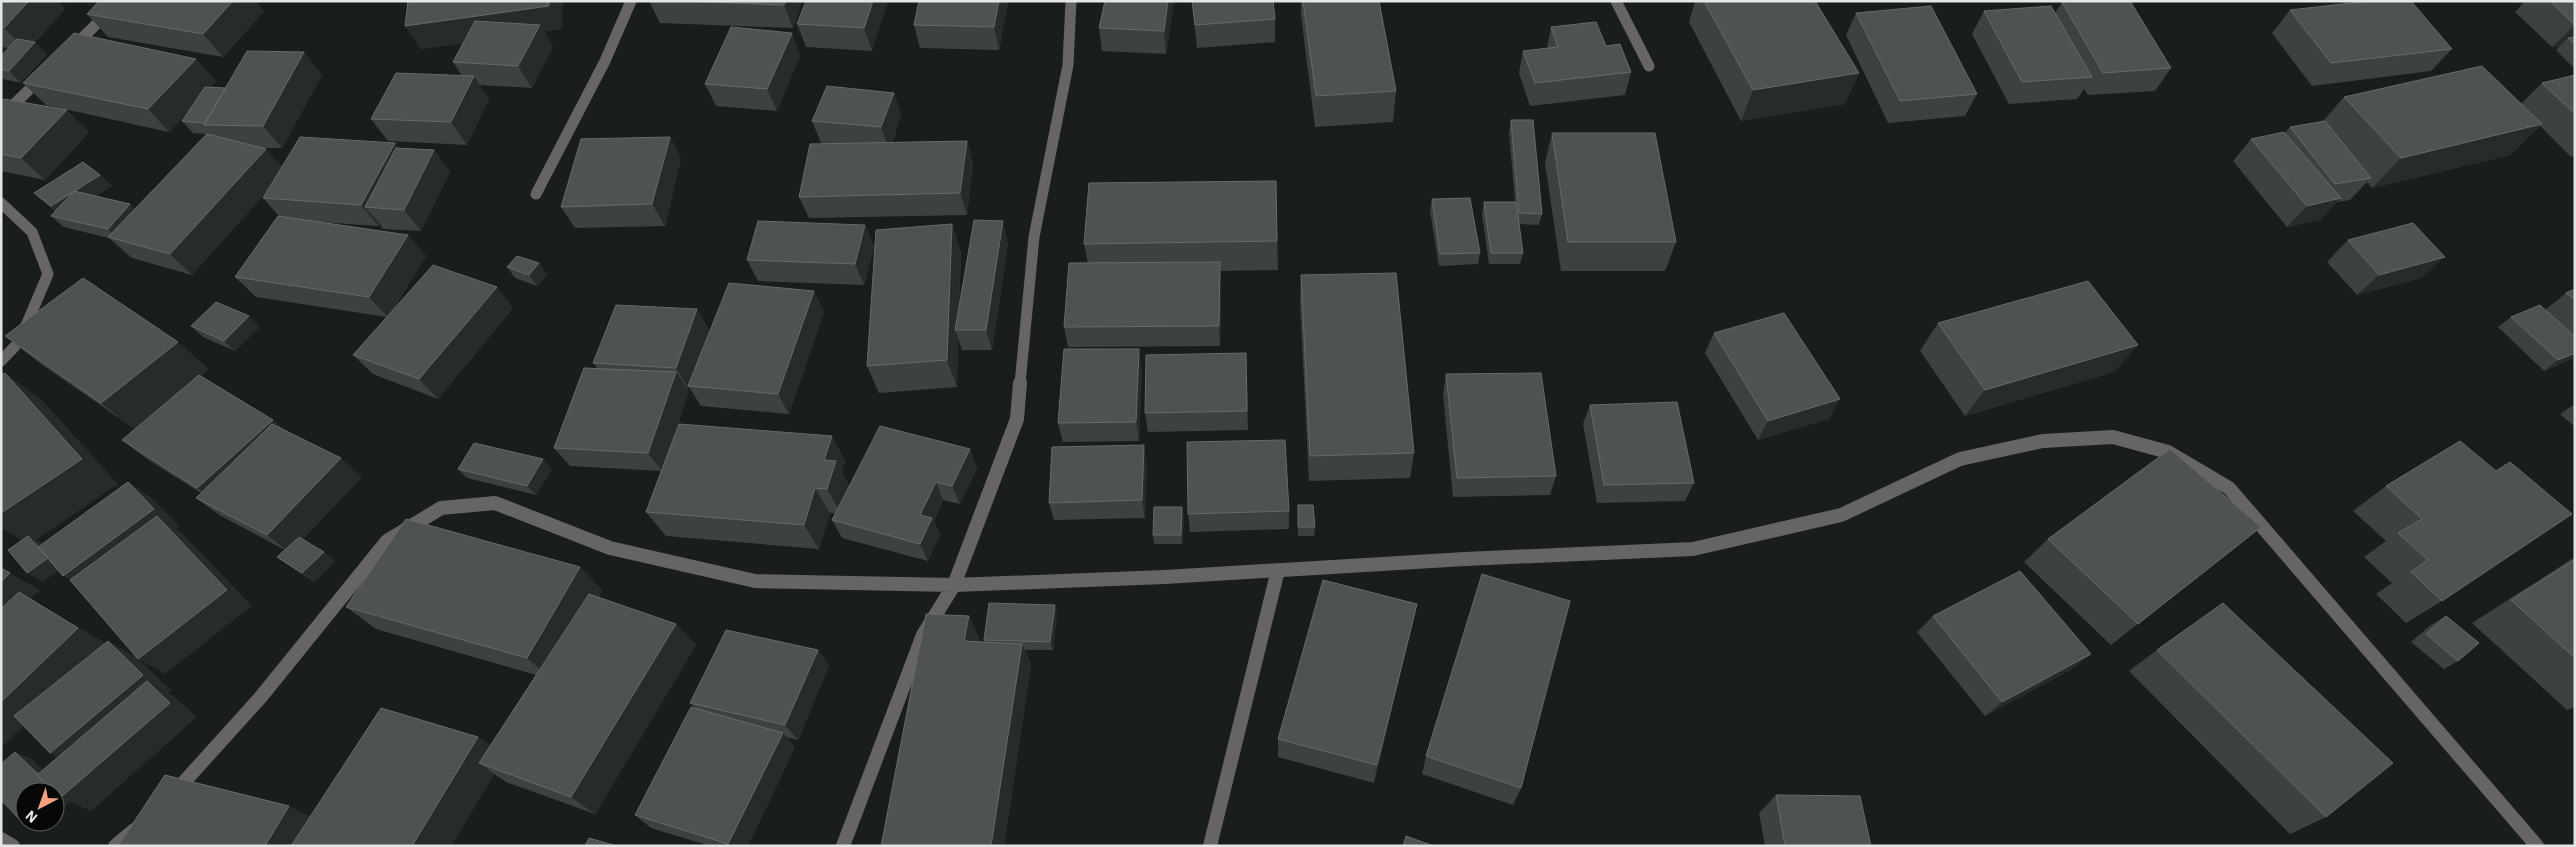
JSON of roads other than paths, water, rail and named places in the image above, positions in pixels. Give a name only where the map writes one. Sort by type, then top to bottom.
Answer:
[{"type":"street","points":[[64,56],[120,1]]},
{"type":"street","points":[[536,194],[604,61],[631,1]]},
{"type":"street","points":[[843,846],[923,635],[954,584],[1017,420],[1034,237],[1068,65],[1071,1]]},
{"type":"street","points":[[1616,1],[1650,66]]},
{"type":"street","points":[[1,117],[50,70]]},
{"type":"street","points":[[1,204],[32,232],[48,274],[19,342],[1,361]]},
{"type":"street","points":[[166,802],[260,698],[387,541],[441,508],[495,503],[610,548],[755,581],[954,584],[1165,577],[1465,559],[1693,549],[1841,516],[1960,459],[2044,441],[2113,437],[2168,452],[2230,488],[2537,846]]},
{"type":"street","points":[[1210,846],[1278,570]]},
{"type":"street","points":[[115,846],[145,821]]},
{"type":"street","points":[[1,839],[13,846]]}]
